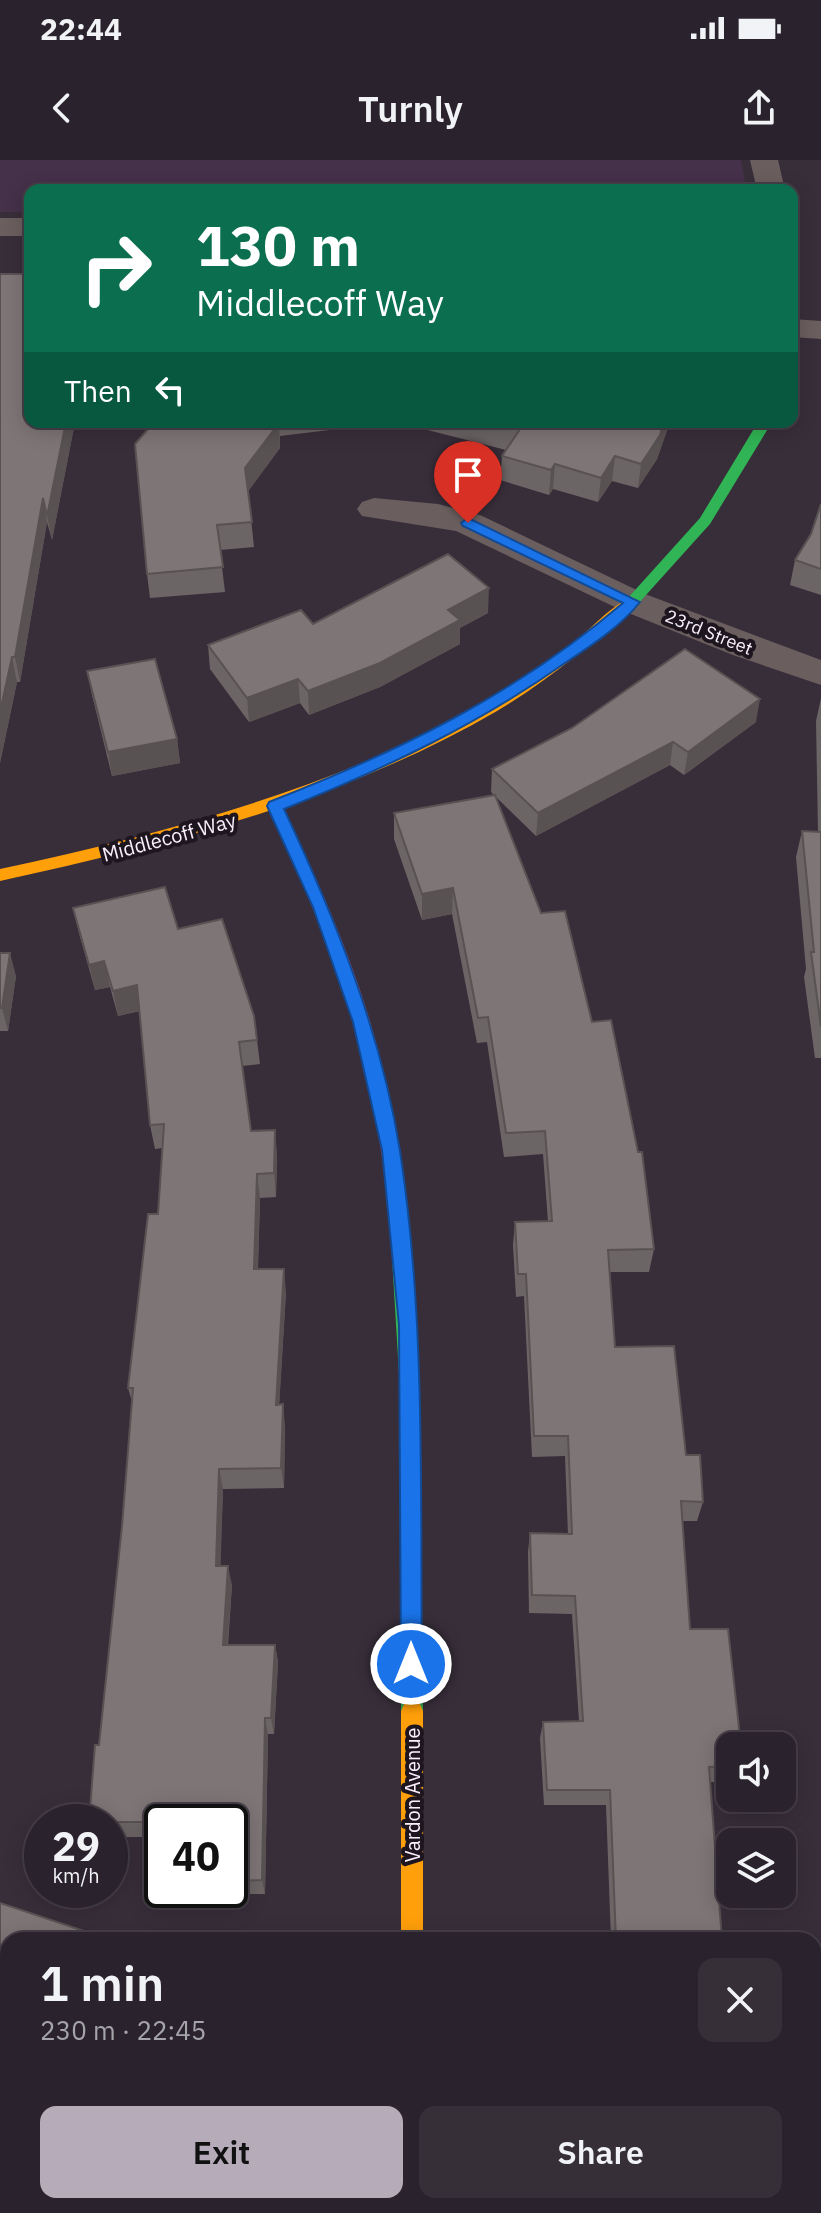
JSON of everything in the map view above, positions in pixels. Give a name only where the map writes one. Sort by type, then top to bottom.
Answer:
[{"type":"street","points":[[764,160],[770,184]]},
{"type":"street","points":[[0,227],[24,227]]},
{"type":"street","points":[[798,328],[821,330]]},
{"type":"street","name":"Middlecoff Way","points":[[0,875],[170,839],[275,806],[361,772],[441,734],[512,693],[588,640],[633,602],[687,547],[729,490],[762,428]]},
{"type":"street","name":"23rd Street","points":[[374,509],[438,515],[468,523],[633,602],[821,673]]},
{"type":"street","name":"Vardon Avenue","points":[[275,806],[321,907],[362,1022],[393,1164],[407,1294],[411,1388],[412,1932]]},
{"type":"shaded area","points":[[0,160],[741,160],[745,184],[24,184],[24,212],[0,212]]},
{"type":"building","points":[[0,274],[24,274],[24,428],[65,428],[47,516],[43,498],[15,657],[12,657],[0,712]]},
{"type":"building","points":[[149,428],[275,428],[245,468],[252,522],[217,525],[223,567],[147,574],[135,444]]},
{"type":"building","points":[[516,428],[662,428],[641,464],[615,456],[601,478],[555,464],[551,470],[502,456],[520,429]]},
{"type":"building","points":[[821,504],[821,569],[795,560],[811,534]]},
{"type":"building","points":[[448,554],[489,588],[448,610],[460,620],[380,663],[308,691],[298,679],[247,698],[208,645],[301,610],[313,624]]},
{"type":"building","points":[[685,649],[760,699],[688,752],[673,742],[538,813],[492,769],[572,728]]},
{"type":"building","points":[[155,659],[177,739],[108,752],[87,671]]},
{"type":"building","points":[[495,795],[541,913],[565,911],[592,1022],[611,1020],[638,1152],[642,1152],[654,1249],[608,1250],[615,1347],[674,1346],[686,1455],[700,1455],[703,1502],[681,1501],[690,1629],[728,1629],[739,1732],[716,1732],[716,1767],[709,1767],[716,1908],[720,1908],[721,1932],[616,1932],[610,1790],[547,1790],[543,1722],[583,1721],[575,1596],[532,1595],[530,1533],[572,1534],[568,1436],[534,1436],[526,1274],[518,1274],[515,1222],[552,1221],[545,1131],[506,1133],[488,1017],[478,1018],[453,888],[422,894],[394,813]]},
{"type":"building","points":[[802,831],[821,832],[821,1027],[811,952],[814,952]]},
{"type":"building","points":[[165,887],[178,929],[222,919],[254,1016],[257,1040],[239,1042],[251,1131],[275,1130],[274,1173],[257,1174],[254,1269],[284,1269],[276,1405],[283,1404],[281,1468],[219,1469],[216,1566],[228,1566],[223,1645],[275,1645],[271,1718],[265,1718],[262,1880],[248,1880],[248,1804],[144,1804],[144,1822],[128,1822],[128,1804],[90,1804],[122,1526],[133,1388],[128,1388],[148,1214],[158,1214],[164,1124],[150,1125],[137,985],[113,991],[104,961],[89,965],[73,908]]},
{"type":"building","points":[[0,953],[10,953],[2,1008],[0,1008]]},
{"type":"building","points":[[0,1903],[87,1932],[0,1932]]},
{"type":"traffic: fast","points":[[632,602],[705,521],[761,428]]},
{"type":"traffic: fast","points":[[399,1225],[411,1407],[412,1711]]},
{"type":"traffic: slow","points":[[0,875],[169,836],[336,782],[416,747],[493,707],[565,658],[632,602]]},
{"type":"traffic: slow","points":[[412,1711],[412,1932]]},
{"type":"traffic: jam","points":[[275,806],[333,939],[362,1021],[385,1123],[399,1225]]},
{"type":"route","points":[[411,1664],[411,1388],[407,1294],[391,1150],[362,1022],[321,907],[275,806],[361,772],[441,734],[512,693],[588,640],[633,602],[468,523]]}]
